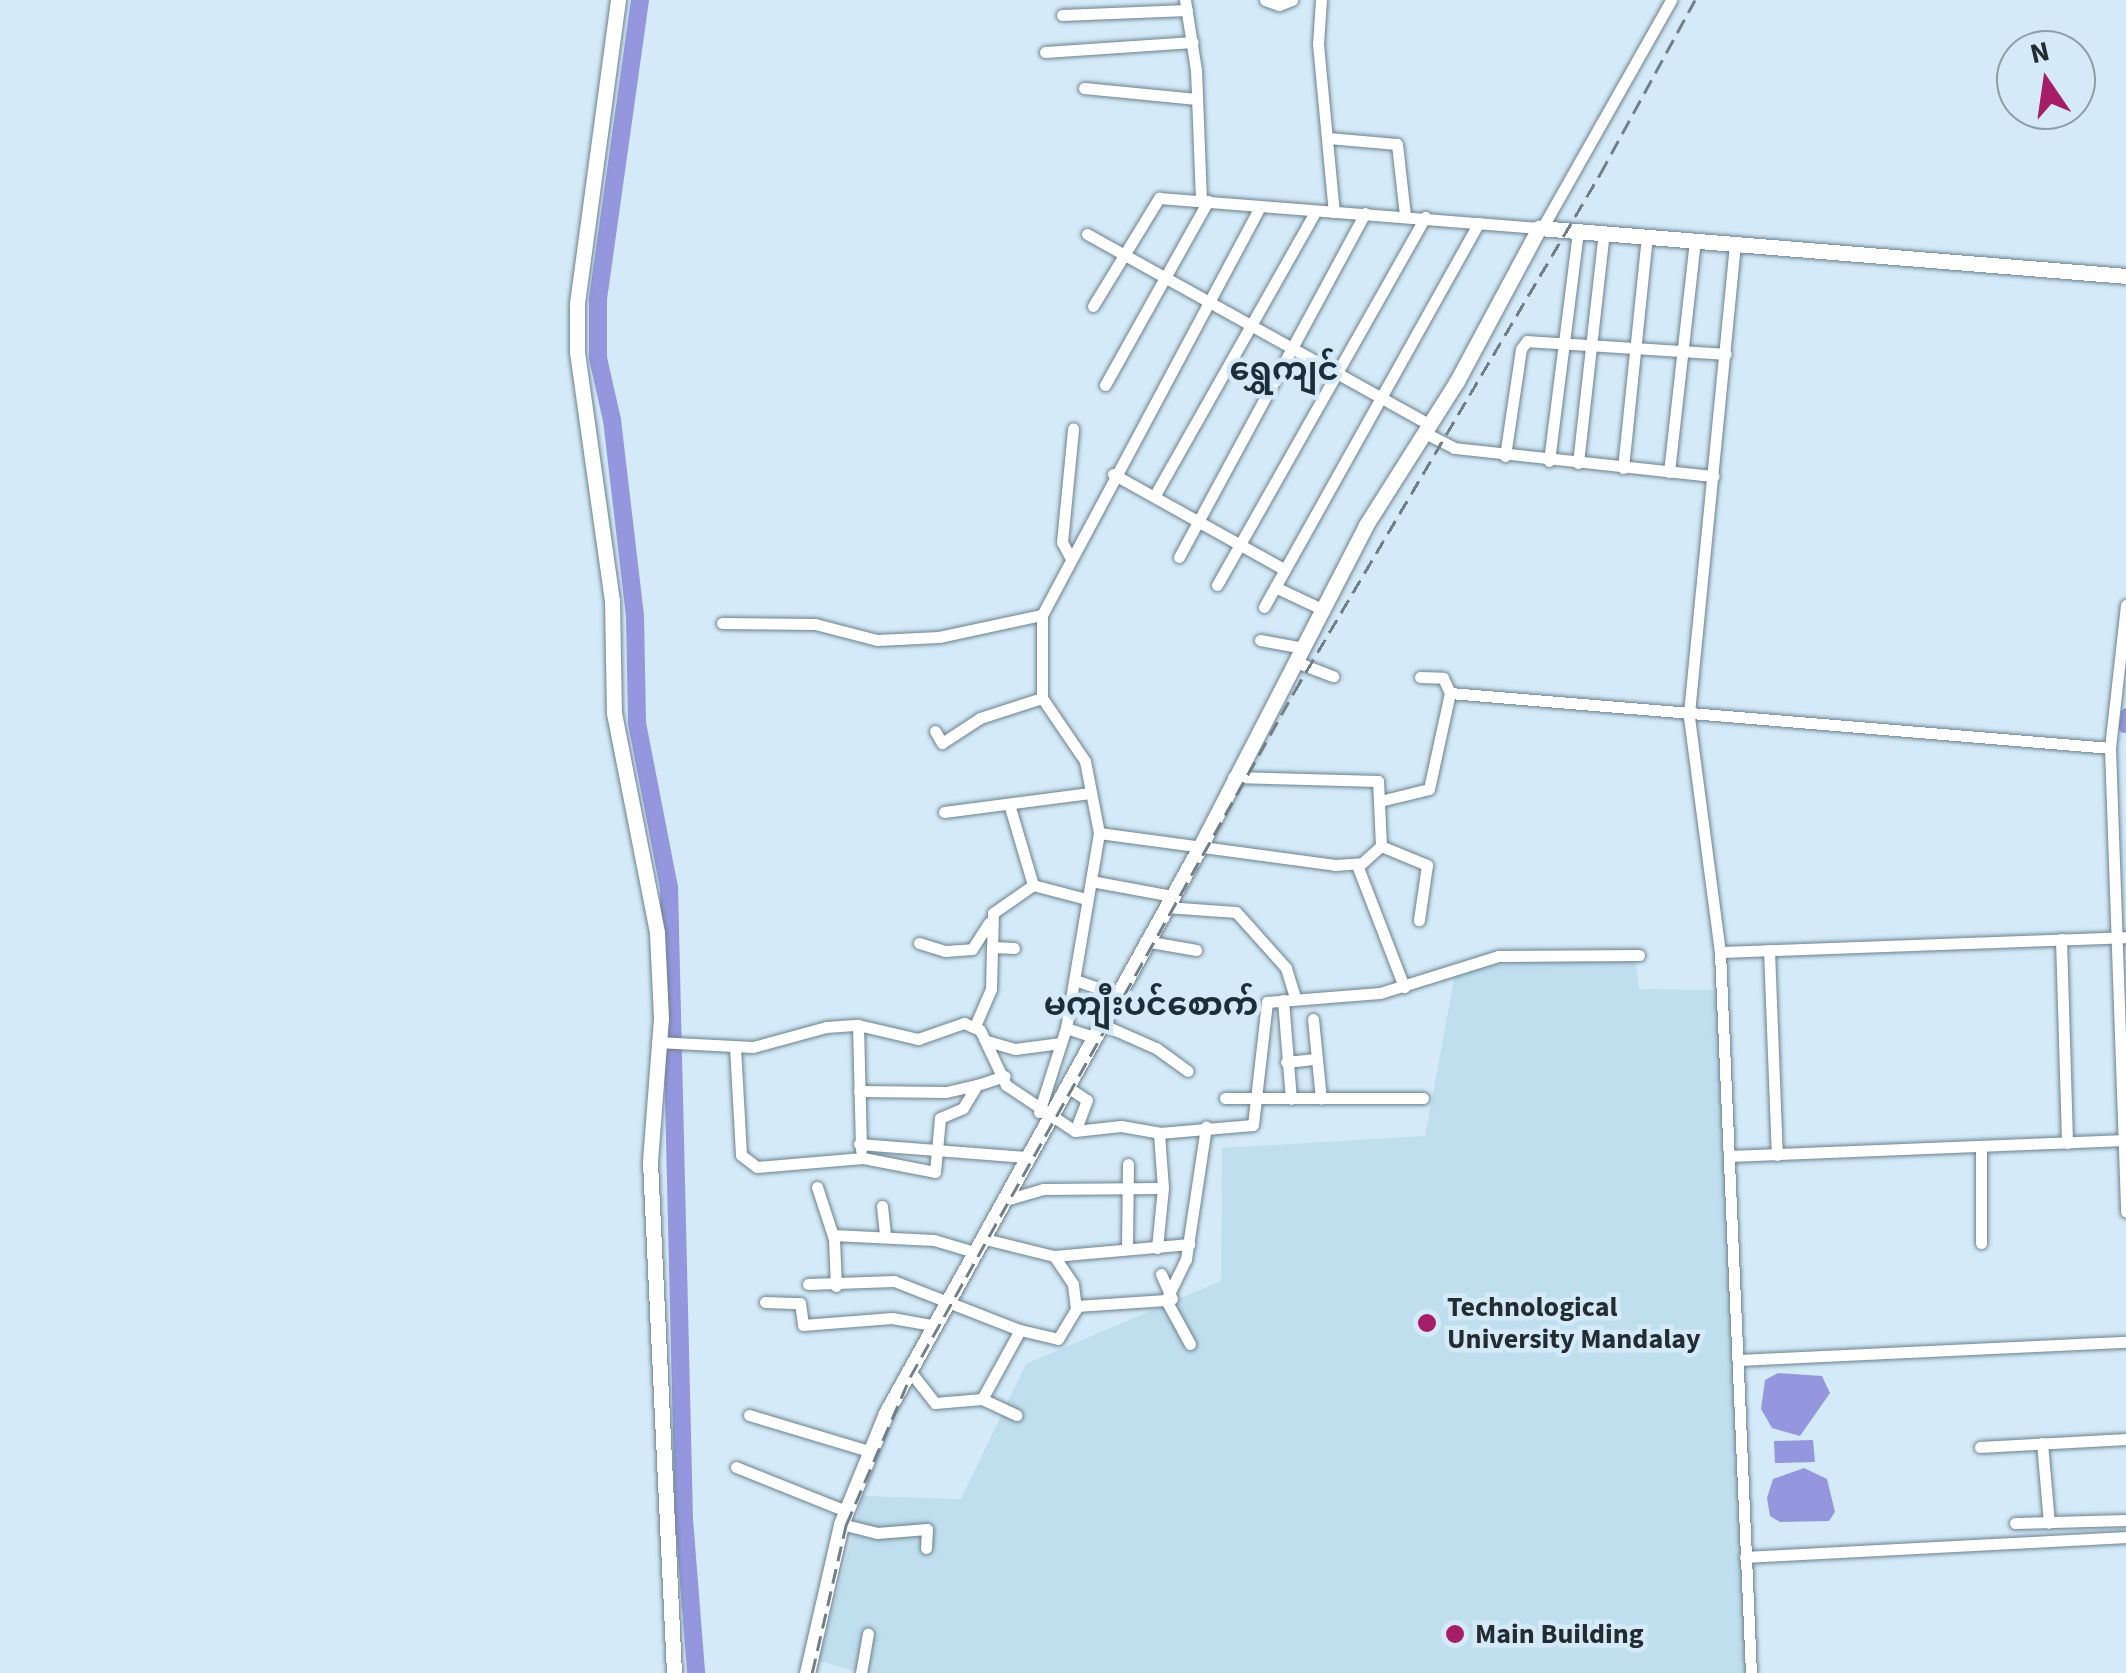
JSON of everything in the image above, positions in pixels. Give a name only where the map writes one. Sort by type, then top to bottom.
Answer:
[{"type":"street","points":[[618,0],[577,305],[577,352],[612,600],[614,713],[657,933],[662,1043],[650,1162],[674,1673]]},
{"type":"street","points":[[1264,0],[1279,5],[1292,0]]},
{"type":"street","points":[[1321,0],[1334,212]]},
{"type":"street","points":[[1043,1115],[1066,1086],[1200,847],[1233,777],[1324,610],[1672,0]]},
{"type":"street","points":[[1062,14],[1186,5],[1192,42],[1205,201],[1104,385]]},
{"type":"street","points":[[1044,52],[1192,42]]},
{"type":"street","points":[[1084,88],[1196,99]]},
{"type":"street","points":[[1328,138],[1397,144],[1406,215]]},
{"type":"street","points":[[1093,306],[1159,198],[1260,208],[1424,216],[1479,224],[1542,225],[2126,276]]},
{"type":"street","points":[[806,1673],[843,1517],[870,1451],[944,1300],[1025,1157],[1043,1115],[1066,1028],[1099,833],[1085,761],[1042,698],[1042,615],[1113,474],[1260,208]]},
{"type":"street","points":[[1155,495],[1316,211]]},
{"type":"street","points":[[1179,557],[1365,213]]},
{"type":"street","points":[[1217,584],[1424,216]]},
{"type":"street","points":[[1264,607],[1479,224]]},
{"type":"street","points":[[1549,460],[1578,231]]},
{"type":"street","points":[[1578,464],[1604,233]]},
{"type":"street","points":[[1086,234],[1429,424]]},
{"type":"street","points":[[1623,468],[1648,237]]},
{"type":"street","points":[[1669,472],[1695,241]]},
{"type":"street","points":[[1734,244],[1689,713],[1720,952],[1751,1673]]},
{"type":"street","points":[[1505,456],[1520,349],[1534,340],[1726,354]]},
{"type":"street","points":[[1429,424],[1429,434],[1454,448],[1713,476]]},
{"type":"street","points":[[1070,557],[1062,542],[1072,429]]},
{"type":"street","points":[[1113,474],[1284,569]]},
{"type":"street","points":[[1276,587],[1324,610]]},
{"type":"street","points":[[2126,605],[2120,733],[2110,748],[2120,937],[2126,1212]]},
{"type":"street","points":[[722,622],[815,624],[877,640],[939,637],[1042,615]]},
{"type":"street","points":[[1260,640],[1299,655],[1332,676]]},
{"type":"street","points":[[1380,801],[1429,789],[1450,693],[1444,678],[1420,677]]},
{"type":"street","points":[[1450,693],[2110,748]]},
{"type":"street","points":[[935,731],[942,743],[980,718],[1042,698]]},
{"type":"street","points":[[1233,777],[1378,781],[1381,846]]},
{"type":"street","points":[[944,812],[1090,793]]},
{"type":"street","points":[[1009,804],[1032,885]]},
{"type":"street","points":[[1099,833],[1357,865],[1381,846]]},
{"type":"street","points":[[1381,846],[1427,864],[1419,920]]},
{"type":"street","points":[[1357,865],[1404,988]]},
{"type":"street","points":[[1091,881],[1169,902],[1236,912],[1286,968],[1286,1062],[1291,1099]]},
{"type":"street","points":[[976,1026],[991,989],[992,913],[1032,885],[1086,899]]},
{"type":"street","points":[[918,943],[945,951],[972,949],[990,923]]},
{"type":"street","points":[[1720,952],[2120,937]]},
{"type":"street","points":[[2061,939],[2068,1143]]},
{"type":"street","points":[[1145,941],[1196,950]]},
{"type":"street","points":[[994,947],[1014,948]]},
{"type":"street","points":[[1769,950],[1777,1155]]},
{"type":"street","points":[[976,1026],[1005,1076],[1006,1085],[1043,1115],[1075,1131],[1122,1126],[1159,1133],[1255,1124],[1266,1004],[1289,999],[1347,998],[1404,988],[1498,956],[1640,956]]},
{"type":"street","points":[[1075,980],[1116,994]]},
{"type":"street","points":[[1313,1019],[1321,1099]]},
{"type":"street","points":[[662,1043],[735,1047],[858,1025],[918,1039],[948,1025],[976,1026]]},
{"type":"street","points":[[858,1025],[859,1144],[863,1158]]},
{"type":"street","points":[[1066,1028],[1095,1030],[1156,1048],[1188,1071]]},
{"type":"street","points":[[986,1041],[1015,1049],[1061,1043]]},
{"type":"street","points":[[735,1047],[745,1162],[757,1167],[863,1158],[935,1172],[940,1118],[963,1108],[977,1085]]},
{"type":"street","points":[[1286,1062],[1316,1059]]},
{"type":"street","points":[[859,1091],[946,1092],[1005,1076]]},
{"type":"street","points":[[1066,1086],[1087,1100],[1075,1131]]},
{"type":"street","points":[[1225,1098],[1423,1098]]},
{"type":"street","points":[[1169,1299],[1189,1244],[1206,1128]]},
{"type":"street","points":[[1157,1248],[1163,1188],[1159,1133]]},
{"type":"street","points":[[1728,1156],[2124,1141]]},
{"type":"street","points":[[859,1144],[938,1146],[1025,1157]]},
{"type":"street","points":[[1980,1242],[1981,1146]]},
{"type":"street","points":[[1127,1246],[1128,1164]]},
{"type":"street","points":[[817,1187],[833,1234],[836,1286]]},
{"type":"street","points":[[1002,1200],[1043,1189],[1163,1188]]},
{"type":"street","points":[[882,1206],[885,1236]]},
{"type":"street","points":[[833,1234],[978,1245],[1054,1256],[1127,1246],[1189,1244]]},
{"type":"street","points":[[808,1284],[836,1286],[894,1280],[1020,1330],[1058,1340],[1076,1306],[1073,1284],[1054,1256]]},
{"type":"street","points":[[1161,1274],[1190,1344]]},
{"type":"street","points":[[1076,1306],[1169,1299]]},
{"type":"street","points":[[765,1302],[800,1303],[803,1326],[892,1318],[932,1325]]},
{"type":"street","points":[[982,1399],[1020,1330]]},
{"type":"street","points":[[1738,1360],[2126,1342]]},
{"type":"street","points":[[909,1370],[935,1403],[982,1399],[1017,1415]]},
{"type":"street","points":[[749,1415],[870,1451]]},
{"type":"street","points":[[1980,1447],[2126,1439]]},
{"type":"street","points":[[2042,1444],[2049,1523]]},
{"type":"street","points":[[736,1467],[877,1533],[928,1529],[926,1548]]},
{"type":"street","points":[[2015,1524],[2126,1520]]},
{"type":"street","points":[[1745,1557],[2126,1536]]},
{"type":"street","points":[[861,1673],[868,1634]]},
{"type":"shaded area","name":"Technological University Mandalay","points":[[1634,949],[1639,989],[1716,990],[1748,1673],[862,1673],[819,1661],[863,1496],[961,1499],[1026,1364],[1221,1281],[1222,1148],[1425,1136],[1456,969]]},
{"type":"water","points":[[1778,1373],[1822,1376],[1830,1393],[1800,1436],[1772,1428],[1761,1409],[1765,1380]]},
{"type":"water","points":[[1813,1440],[1815,1462],[1775,1463],[1774,1441]]},
{"type":"water","points":[[1804,1468],[1827,1479],[1835,1512],[1829,1521],[1780,1522],[1770,1516],[1767,1498],[1773,1479]]},
{"type":"waterway","points":[[640,0],[598,300],[598,358],[612,420],[635,616],[637,723],[669,887],[684,1519],[696,1673]]},
{"type":"waterway","points":[[2124,728],[2126,713]]},
{"type":"railway","points":[[812,1673],[846,1525],[910,1377],[1294,692],[1600,174],[1695,0]]},
{"type":"place","name":"Technological University Mandalay","points":[[1427,1323]]},
{"type":"place","name":"Main Building","points":[[1455,1634]]},
{"type":"district","name":"ရွှေကျင်","points":[[1284,370]]},
{"type":"district","name":"မကျီးပင်စောက်","points":[[1151,1005]]}]
